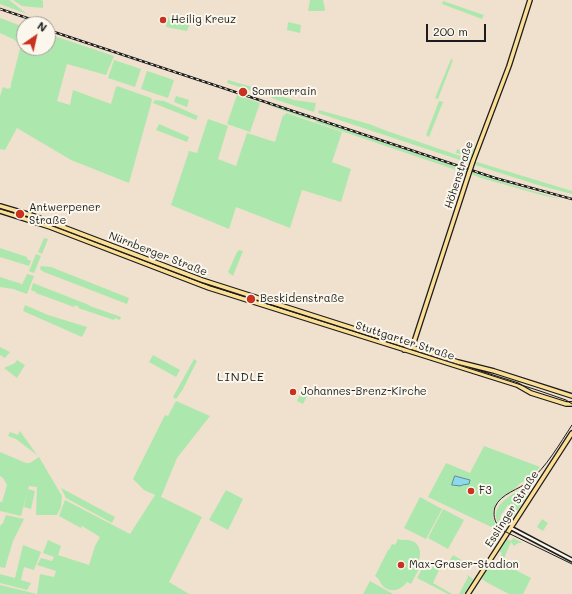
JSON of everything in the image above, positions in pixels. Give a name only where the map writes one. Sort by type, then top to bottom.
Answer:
[{"type":"main road","name":"Höhenstraße","points":[[413,346],[469,172],[509,66],[530,0]]},
{"type":"main road","name":"Nürnberger Straße","points":[[0,206],[34,216],[149,261],[222,287],[311,315]]},
{"type":"main road","name":"Nürnberger Straße","points":[[0,211],[50,227],[232,296]]},
{"type":"main road","points":[[215,290],[222,287]]},
{"type":"main road","points":[[222,293],[224,290],[229,289]]},
{"type":"main road","name":"Stuttgarter Straße","points":[[232,296],[516,385],[559,402],[572,404]]},
{"type":"main road","name":"Stuttgarter Straße","points":[[311,315],[570,396]]},
{"type":"main road","points":[[403,350],[413,346],[416,354]]},
{"type":"main road","points":[[516,385],[565,402]]},
{"type":"main road","name":"Esslinger Straße","points":[[468,594],[572,433]]},
{"type":"street","points":[[511,528],[572,560]]},
{"type":"green space","points":[[0,0],[9,0],[27,14],[0,4]]},
{"type":"green space","points":[[13,0],[41,0],[43,1],[43,8],[22,6]]},
{"type":"green space","points":[[310,0],[323,0],[324,11],[308,11]]},
{"type":"green space","points":[[443,1],[484,15],[482,19],[442,4]]},
{"type":"green space","points":[[0,18],[16,24],[16,41],[0,33]]},
{"type":"green space","points":[[168,18],[190,23],[187,31],[166,27]]},
{"type":"green space","points":[[288,22],[301,25],[300,33],[287,30]]},
{"type":"green space","points":[[56,37],[114,56],[106,75],[67,64],[57,101],[70,105],[73,90],[111,104],[117,86],[151,98],[152,100],[129,183],[71,160],[17,128],[5,150],[0,149],[0,96],[3,87],[8,89],[11,87],[18,56],[56,56]]},
{"type":"green space","points":[[451,59],[453,60],[438,99],[435,98]]},
{"type":"green space","points":[[114,60],[141,69],[135,87],[108,78]]},
{"type":"green space","points":[[147,71],[174,80],[168,98],[141,89]]},
{"type":"green space","points":[[228,80],[269,92],[268,96],[227,83]]},
{"type":"green space","points":[[270,93],[294,100],[316,103],[314,112],[274,99],[269,96]]},
{"type":"green space","points":[[237,95],[260,103],[250,132],[227,124]]},
{"type":"green space","points":[[176,96],[189,100],[187,107],[174,102]]},
{"type":"green space","points":[[155,100],[164,101],[198,116],[196,120],[153,103]]},
{"type":"green space","points":[[439,101],[443,102],[429,137],[426,135]]},
{"type":"green space","points":[[268,103],[312,118],[310,120],[268,105]]},
{"type":"green space","points":[[319,110],[369,124],[466,158],[471,150],[474,149],[469,163],[318,113]]},
{"type":"green space","points":[[286,113],[342,132],[332,162],[351,169],[341,202],[302,190],[290,228],[236,207],[229,229],[171,205],[189,151],[197,153],[208,119],[228,126],[218,159],[236,166],[247,133],[275,142],[283,115],[284,116]]},
{"type":"green space","points":[[316,120],[466,170],[465,173],[315,122]]},
{"type":"green space","points":[[159,124],[189,137],[187,142],[156,130]]},
{"type":"green space","points":[[469,142],[475,144],[474,146],[470,147],[466,155],[456,153],[457,149],[466,152]]},
{"type":"green space","points":[[477,162],[572,191],[572,194],[475,165]]},
{"type":"green space","points":[[472,172],[561,199],[481,178],[471,174]]},
{"type":"green space","points":[[44,238],[48,239],[42,254],[38,252]]},
{"type":"green space","points":[[0,248],[27,257],[27,259],[31,261],[29,266],[0,257]]},
{"type":"green space","points":[[239,250],[243,251],[233,276],[228,272]]},
{"type":"green space","points":[[36,254],[41,256],[34,273],[29,271]]},
{"type":"green space","points":[[41,266],[51,267],[129,298],[127,304],[44,272],[40,269]]},
{"type":"green space","points":[[27,274],[34,276],[27,294],[13,289],[0,287],[0,277],[22,284],[21,287]]},
{"type":"green space","points":[[33,283],[121,317],[120,320],[115,318],[114,320],[78,308],[79,307],[75,305],[74,307],[36,293],[31,290]]},
{"type":"green space","points":[[25,305],[48,315],[87,327],[82,337],[23,311]]},
{"type":"green space","points":[[0,347],[10,352],[5,358],[0,355]]},
{"type":"green space","points":[[153,355],[180,370],[176,377],[149,362]]},
{"type":"green space","points":[[194,359],[197,361],[183,389],[176,399],[173,397]]},
{"type":"green space","points":[[17,360],[25,365],[17,378],[4,368],[15,363]]},
{"type":"green space","points":[[304,387],[310,390],[303,404],[297,401]]},
{"type":"green space","points":[[176,401],[210,416],[177,458],[161,497],[202,517],[169,582],[189,594],[37,594],[40,574],[54,577],[56,571],[37,565],[41,558],[52,561],[54,557],[43,553],[48,540],[61,546],[58,555],[89,565],[95,546],[100,537],[82,526],[81,528],[59,516],[65,500],[130,534],[155,495],[144,490],[133,479],[165,415],[168,416]]},
{"type":"green space","points":[[20,431],[37,455],[16,439],[8,436],[10,432],[18,435]]},
{"type":"green space","name":"F3","points":[[484,446],[540,467],[530,478],[519,484],[515,489],[504,495],[497,502],[493,511],[493,518],[496,526],[502,532],[428,497],[446,463],[470,473]]},
{"type":"green space","points":[[0,452],[26,463],[30,463],[39,457],[62,496],[61,507],[57,515],[36,515],[37,487],[29,486],[21,516],[0,511],[0,502],[2,502],[7,485],[0,476]]},
{"type":"green space","points":[[61,488],[115,517],[112,523],[66,498]]},
{"type":"green space","points":[[28,489],[35,491],[31,509],[24,507]]},
{"type":"green space","points":[[226,490],[243,499],[228,530],[209,520]]},
{"type":"green space","points":[[520,490],[528,495],[510,522],[509,521],[516,509],[508,505],[500,519],[504,523],[503,525],[508,526],[504,529],[498,523],[496,511],[503,501]]},
{"type":"green space","points":[[420,497],[442,509],[426,539],[404,528]]},
{"type":"green space","points":[[443,509],[464,520],[448,549],[428,538]]},
{"type":"green space","points":[[6,515],[24,519],[13,541],[5,568],[0,567],[0,526]]},
{"type":"green space","points":[[542,519],[548,523],[543,531],[537,527]]},
{"type":"green space","points":[[513,538],[523,543],[518,543],[514,546],[511,542],[502,563],[531,578],[523,594],[509,594],[482,579],[487,567],[494,570],[502,553],[499,551],[507,539],[511,541]]},
{"type":"green space","name":"Max-Graser-Stadion","points":[[398,539],[412,541],[417,544],[420,550],[419,560],[421,565],[411,584],[407,582],[399,589],[389,590],[383,586],[375,576],[388,550],[392,544],[395,545]]},
{"type":"green space","points":[[23,545],[41,552],[34,570],[24,567],[21,580],[31,583],[27,590],[0,583],[0,574],[15,578]]},
{"type":"green space","points":[[453,555],[465,562],[461,568],[449,562]]},
{"type":"green space","points":[[425,563],[439,570],[433,583],[452,594],[448,594],[417,578]]},
{"type":"green space","points":[[467,575],[473,580],[464,594],[459,594],[468,577]]},
{"type":"green space","points":[[370,581],[393,594],[363,594]]},
{"type":"green space","points":[[0,585],[37,594],[0,594]]},
{"type":"water","points":[[455,476],[470,480],[469,484],[461,486],[452,485]]},
{"type":"tram line","points":[[0,209],[34,219],[202,283],[540,391],[566,400],[572,404]]},
{"type":"tram line","points":[[572,425],[552,455],[535,476],[525,484],[501,498],[495,507],[494,514],[497,524],[504,531],[572,564]]},
{"type":"railway","points":[[0,9],[21,16]]},
{"type":"railway","points":[[56,33],[495,178],[572,199]]},
{"type":"place","name":"Heilig Kreuz","points":[[163,20]]},
{"type":"place","name":"Sommerrain","points":[[243,92]]},
{"type":"place","name":"Antwerpener Straße","points":[[20,214]]},
{"type":"place","name":"Beskidenstraße","points":[[251,299]]},
{"type":"place","name":"Johannes-Brenz-Kirche","points":[[293,392]]},
{"type":"place","name":"F3","points":[[471,491]]},
{"type":"place","name":"Max-Graser-Stadion","points":[[401,565]]},
{"type":"district","name":"LINDLE","points":[[241,377]]}]
